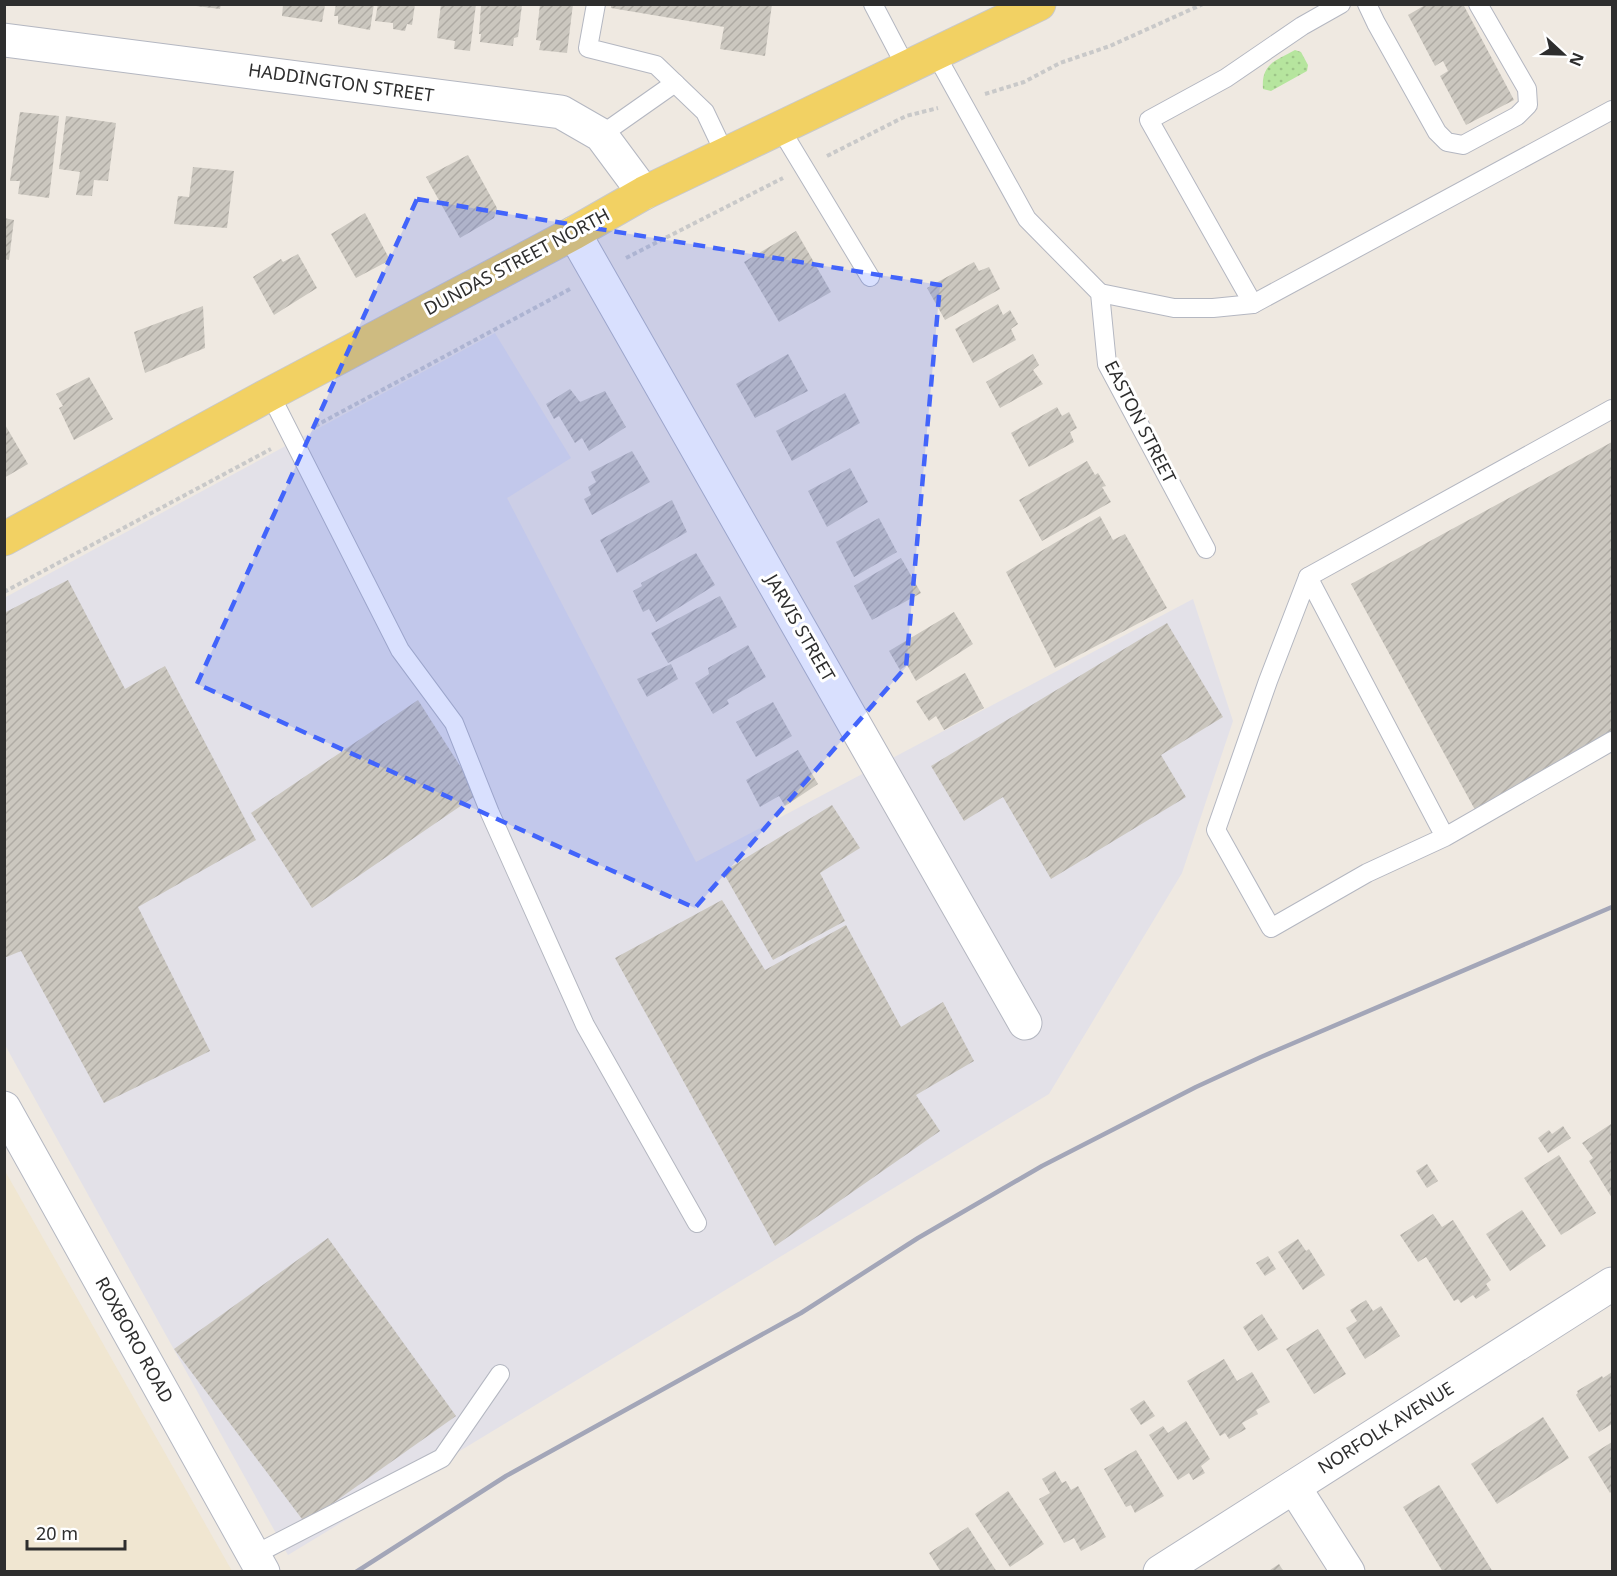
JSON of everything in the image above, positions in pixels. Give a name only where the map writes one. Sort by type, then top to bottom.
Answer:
[{"type":"main road","name":"DUNDAS STREET NORTH","points":[[4,539],[270,394],[574,233],[644,193],[1034,6]]},
{"type":"street","name":"HADDINGTON STREET","points":[[4,40],[561,112],[601,135],[644,193]]},
{"type":"street","name":"JARVIS STREET","points":[[574,233],[1025,1023]]},
{"type":"street","name":"ROXBORO ROAD","points":[[4,1108],[258,1563]]},
{"type":"street","name":"NORFOLK AVENUE","points":[[1160,1572],[1612,1284]]},
{"type":"street","points":[[1294,1486],[1348,1572]]},
{"type":"lane","points":[[596,4],[588,48],[656,65],[705,112],[725,154]]},
{"type":"lane","points":[[873,4],[906,67]]},
{"type":"lane","points":[[1253,303],[1149,120],[1226,78],[1302,26],[1341,4]]},
{"type":"lane","points":[[1367,4],[1437,132],[1447,142],[1463,145],[1517,116],[1528,105],[1527,89],[1478,4]]},
{"type":"lane","points":[[935,53],[1027,219],[1100,293],[1174,308],[1213,308],[1253,303],[1612,110]]},
{"type":"lane","points":[[601,135],[675,83]]},
{"type":"lane","points":[[780,128],[870,277]]},
{"type":"lane","name":"EASTON STREET","points":[[1100,293],[1107,364],[1206,549]]},
{"type":"lane","points":[[270,394],[400,650],[454,723],[490,813],[585,1025],[697,1223]]},
{"type":"lane","points":[[1612,409],[1308,577],[1268,681],[1216,830],[1271,928],[1367,873],[1445,837],[1612,741]]},
{"type":"lane","points":[[1308,577],[1445,837]]},
{"type":"lane","points":[[258,1563],[442,1458],[500,1374]]},
{"type":"path","points":[[4,592],[648,246],[906,116],[962,102],[1024,82],[1059,63],[1120,42],[1203,4]]},
{"type":"highlighted area","points":[[417,199],[940,285],[906,667],[695,908],[197,684]]},
{"type":"shaded area","points":[[495,333],[571,458],[507,498],[696,862],[1193,599],[1233,721],[1182,873],[1049,1094],[288,1555],[5,1045],[4,598]]},
{"type":"shaded area","points":[[5,1171],[232,1571],[5,1571]]},
{"type":"green space","points":[[1295,50],[1301,52],[1308,65],[1307,71],[1271,91],[1263,89],[1264,73],[1267,68],[1276,60]]},
{"type":"building","points":[[196,4],[221,4],[220,9],[196,6]]},
{"type":"building","points":[[336,4],[374,4],[370,30],[338,24],[338,16],[334,16]]},
{"type":"building","points":[[378,4],[415,4],[412,25],[407,24],[405,31],[393,29],[393,23],[375,21]]},
{"type":"building","points":[[441,4],[476,4],[470,51],[454,49],[455,41],[437,38]]},
{"type":"building","points":[[540,4],[573,4],[567,53],[539,50],[541,41],[536,40]]},
{"type":"building","points":[[611,4],[772,4],[765,56],[720,49],[724,27],[611,8]]},
{"type":"building","points":[[1427,4],[1463,4],[1514,100],[1466,125],[1440,76],[1448,71],[1443,61],[1435,66],[1408,15]]},
{"type":"building","points":[[283,5],[325,5],[322,22],[282,16]]},
{"type":"building","points":[[481,5],[522,5],[518,37],[514,38],[513,46],[480,42]]},
{"type":"building","points":[[20,112],[59,116],[49,198],[18,194],[20,181],[10,181]]},
{"type":"building","points":[[66,116],[116,123],[108,181],[94,180],[92,196],[76,195],[80,172],[59,169]]},
{"type":"building","points":[[468,155],[497,208],[494,218],[460,238],[426,177]]},
{"type":"building","points":[[193,167],[234,171],[227,228],[174,224],[178,196],[189,197]]},
{"type":"building","points":[[365,213],[390,260],[356,278],[331,234]]},
{"type":"building","points":[[4,218],[14,220],[9,260],[4,259]]},
{"type":"building","points":[[796,231],[831,292],[779,322],[744,262]]},
{"type":"building","points":[[298,254],[317,288],[274,315],[253,277],[281,259],[283,262]]},
{"type":"building","points":[[974,262],[979,271],[989,267],[1000,289],[945,320],[927,288]]},
{"type":"building","points":[[998,304],[1003,315],[1010,310],[1018,324],[1011,329],[1016,340],[973,363],[955,329]]},
{"type":"building","points":[[203,306],[205,348],[145,373],[134,332]]},
{"type":"building","points":[[788,354],[808,391],[755,418],[736,384]]},
{"type":"building","points":[[1033,354],[1039,365],[1033,370],[1043,384],[1000,408],[986,382]]},
{"type":"building","points":[[89,377],[113,419],[74,440],[59,408],[63,406],[56,394]]},
{"type":"building","points":[[570,389],[580,402],[605,391],[626,427],[589,451],[582,438],[575,443],[559,416],[554,419],[546,404]]},
{"type":"building","points":[[845,393],[860,423],[792,461],[776,431]]},
{"type":"building","points":[[1057,407],[1062,416],[1069,412],[1077,428],[1070,432],[1074,442],[1029,467],[1011,433]]},
{"type":"building","points":[[4,423],[28,464],[4,478]]},
{"type":"building","points":[[1612,442],[1612,740],[1479,817],[1351,584]]},
{"type":"building","points":[[632,451],[650,482],[592,515],[584,499],[591,495],[588,487],[596,482],[591,472]]},
{"type":"building","points":[[1087,461],[1095,475],[1098,473],[1106,486],[1102,487],[1111,502],[1042,541],[1019,500]]},
{"type":"building","points":[[850,468],[868,502],[827,527],[808,491]]},
{"type":"building","points":[[672,500],[687,532],[617,573],[600,540]]},
{"type":"building","points":[[1100,516],[1113,540],[1125,534],[1167,608],[1055,668],[1006,572]]},
{"type":"building","points":[[879,518],[897,552],[854,577],[836,542]]},
{"type":"building","points":[[696,553],[715,585],[656,622],[649,609],[643,612],[633,591],[642,586],[641,583]]},
{"type":"building","points":[[901,558],[921,593],[872,620],[854,586]]},
{"type":"building","points":[[68,580],[125,689],[165,666],[256,840],[138,907],[210,1051],[104,1103],[21,951],[4,958],[4,613]]},
{"type":"building","points":[[720,596],[737,627],[668,663],[651,633]]},
{"type":"building","points":[[954,612],[973,644],[916,681],[907,665],[900,670],[889,651]]},
{"type":"building","points":[[1167,623],[1223,717],[1161,755],[1186,797],[1051,879],[1003,797],[964,821],[931,766]]},
{"type":"building","points":[[748,645],[766,677],[727,700],[729,704],[713,714],[695,683],[709,674],[708,668]]},
{"type":"building","points":[[671,664],[678,679],[647,697],[637,679]]},
{"type":"building","points":[[965,673],[984,708],[944,730],[936,716],[929,721],[916,701]]},
{"type":"building","points":[[418,700],[478,794],[312,908],[251,813]]},
{"type":"building","points":[[773,702],[792,736],[756,757],[736,722]]},
{"type":"building","points":[[798,750],[818,784],[785,806],[779,796],[760,807],[746,780]]},
{"type":"building","points":[[832,805],[860,848],[820,873],[845,921],[773,960],[723,872]]},
{"type":"building","points":[[722,900],[765,970],[846,925],[901,1027],[943,1002],[974,1061],[916,1095],[940,1131],[775,1246],[615,958]]},
{"type":"building","points":[[1611,1124],[1612,1198],[1589,1161],[1593,1158],[1582,1143]]},
{"type":"building","points":[[1563,1126],[1571,1138],[1548,1153],[1538,1138],[1549,1130],[1552,1134]]},
{"type":"building","points":[[1559,1155],[1596,1213],[1561,1235],[1524,1178]]},
{"type":"building","points":[[1427,1164],[1438,1181],[1427,1188],[1416,1171]]},
{"type":"building","points":[[1522,1210],[1546,1246],[1510,1271],[1486,1234]]},
{"type":"building","points":[[1433,1214],[1442,1227],[1453,1220],[1491,1280],[1486,1284],[1490,1290],[1476,1299],[1473,1295],[1461,1303],[1458,1299],[1454,1301],[1426,1257],[1418,1262],[1400,1235]]},
{"type":"building","points":[[328,1238],[456,1416],[305,1523],[174,1349]]},
{"type":"building","points":[[1298,1239],[1306,1251],[1309,1249],[1325,1275],[1303,1290],[1278,1252]]},
{"type":"building","points":[[1268,1256],[1276,1269],[1265,1276],[1256,1263]]},
{"type":"building","points":[[1366,1300],[1373,1311],[1381,1306],[1400,1336],[1365,1359],[1346,1328],[1357,1321],[1350,1310]]},
{"type":"building","points":[[1262,1314],[1278,1339],[1258,1351],[1243,1327]]},
{"type":"building","points":[[1318,1329],[1346,1374],[1314,1394],[1286,1349]]},
{"type":"building","points":[[1224,1359],[1237,1381],[1252,1372],[1270,1402],[1256,1410],[1258,1414],[1242,1423],[1246,1429],[1229,1439],[1225,1433],[1220,1436],[1187,1381]]},
{"type":"building","points":[[1612,1372],[1612,1424],[1599,1432],[1576,1395],[1577,1391]]},
{"type":"building","points":[[1144,1400],[1155,1416],[1141,1425],[1130,1409]]},
{"type":"building","points":[[1543,1417],[1569,1458],[1497,1504],[1471,1464]]},
{"type":"building","points":[[1186,1421],[1210,1459],[1201,1466],[1205,1473],[1193,1480],[1189,1473],[1178,1480],[1149,1435],[1163,1426],[1168,1433]]},
{"type":"building","points":[[1612,1442],[1612,1491],[1610,1493],[1588,1457]]},
{"type":"building","points":[[1136,1450],[1164,1496],[1135,1513],[1131,1505],[1126,1507],[1104,1469]]},
{"type":"building","points":[[1055,1471],[1062,1483],[1066,1481],[1071,1490],[1078,1486],[1106,1537],[1081,1551],[1074,1538],[1064,1543],[1039,1499],[1050,1493],[1042,1479]]},
{"type":"building","points":[[1439,1485],[1493,1572],[1443,1572],[1403,1507]]},
{"type":"building","points":[[1008,1491],[1044,1544],[1010,1567],[975,1514]]},
{"type":"building","points":[[968,1527],[997,1572],[941,1572],[929,1553]]},
{"type":"building","points":[[1279,1564],[1284,1572],[1267,1572]]},
{"type":"railway","points":[[356,1572],[506,1476],[801,1313],[918,1238],[1042,1166],[1196,1087],[1261,1057],[1612,907]]}]
